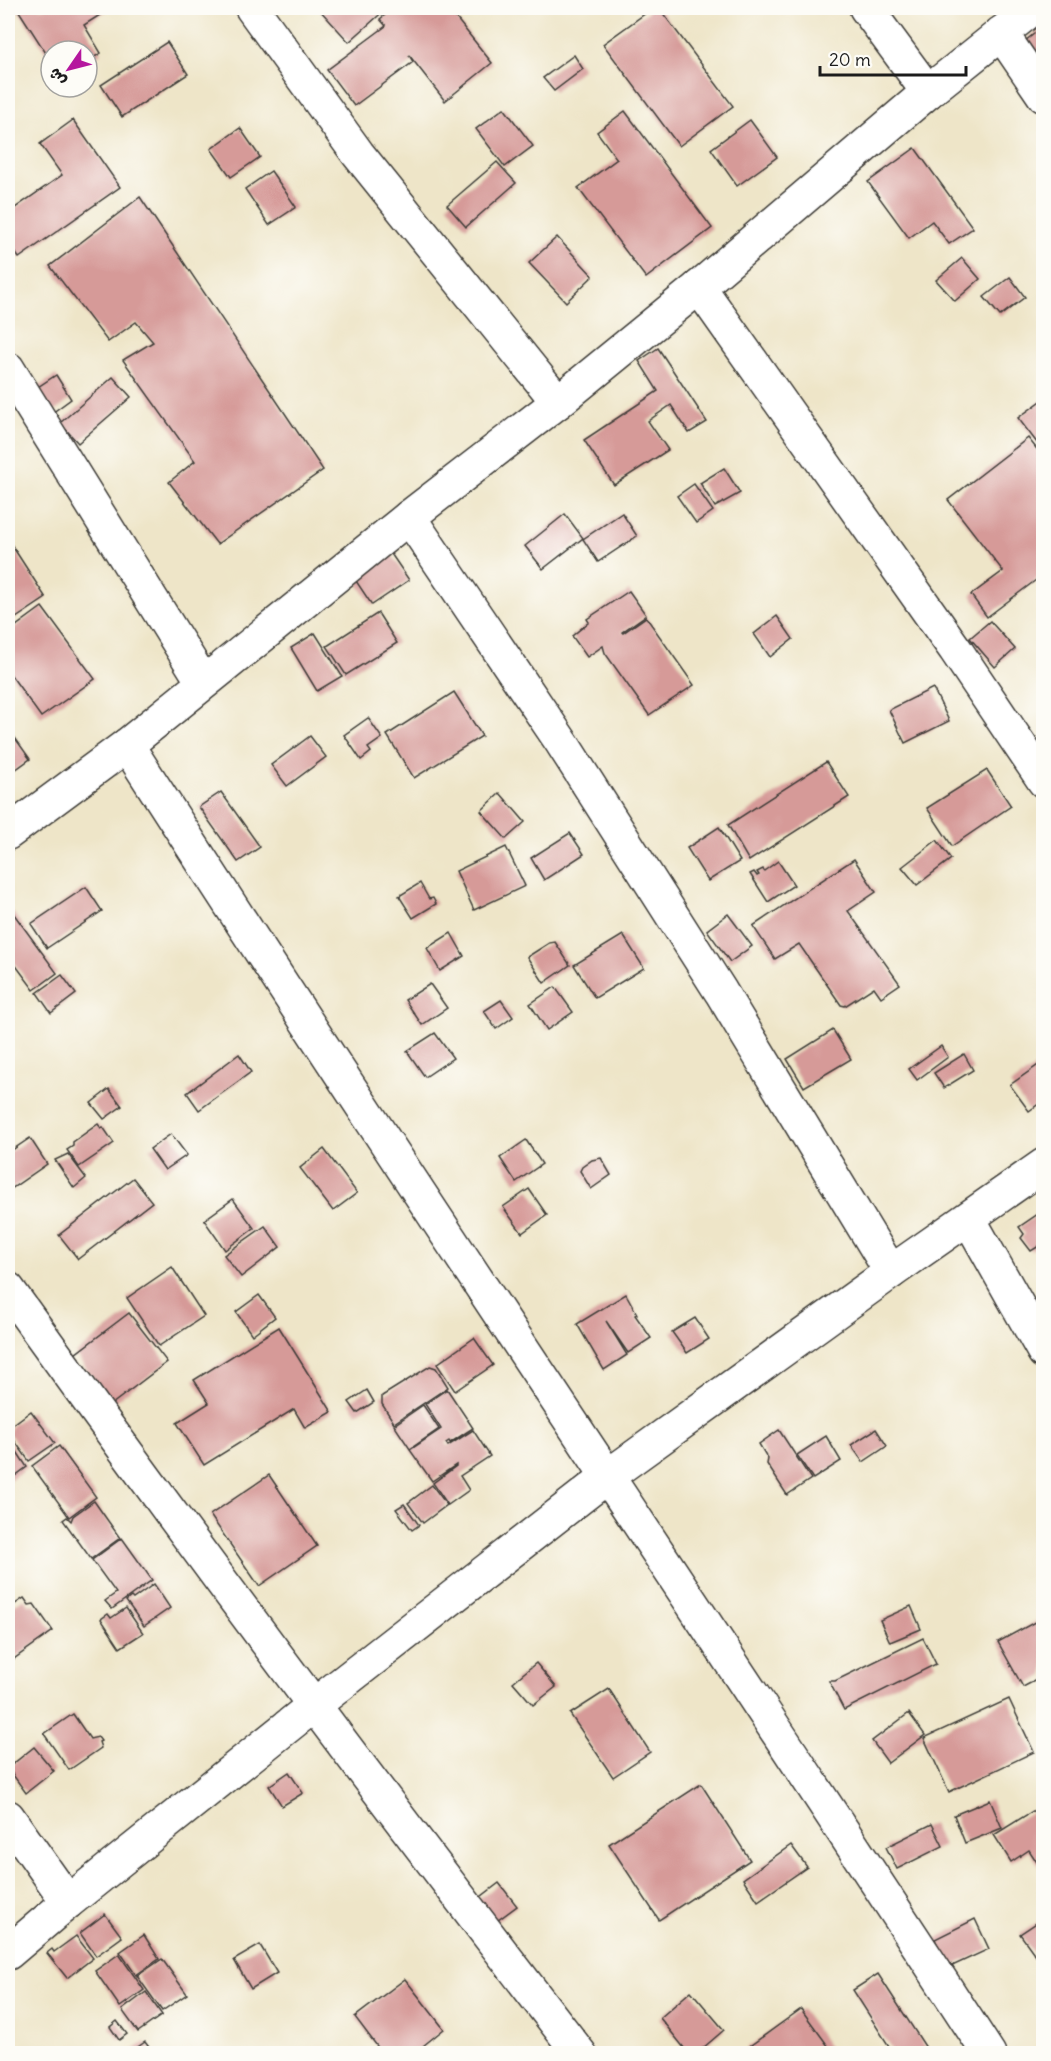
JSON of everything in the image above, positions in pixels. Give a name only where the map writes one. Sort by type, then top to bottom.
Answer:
[{"type":"street","points":[[252,8],[358,154],[558,402]]},
{"type":"street","points":[[866,8],[928,92]]},
{"type":"street","points":[[8,833],[127,745],[409,517],[558,402],[699,287],[928,92],[1033,8]]},
{"type":"street","points":[[1000,33],[1044,96]]},
{"type":"street","points":[[699,287],[955,649],[1044,781]]},
{"type":"street","points":[[8,369],[203,682]]},
{"type":"street","points":[[409,517],[569,753],[721,992],[891,1272]]},
{"type":"street","points":[[127,745],[276,977],[798,1760],[989,2054]]},
{"type":"street","points":[[8,1953],[68,1902],[313,1706],[608,1476],[1044,1165]]},
{"type":"street","points":[[969,1219],[1044,1352]]},
{"type":"street","points":[[8,1289],[165,1508],[313,1706],[580,2054]]},
{"type":"street","points":[[8,1816],[68,1902]]},
{"type":"building","points":[[17,8],[111,8],[84,25],[92,39],[39,39],[39,42]]},
{"type":"building","points":[[318,8],[387,8],[349,42]]},
{"type":"building","points":[[394,8],[448,8],[492,63],[445,101],[409,55],[413,62],[354,106],[327,70],[386,26],[380,19]]},
{"type":"building","points":[[653,8],[659,8],[733,106],[679,146],[603,44]]},
{"type":"building","points":[[1044,26],[1044,64],[1025,41]]},
{"type":"building","points":[[167,42],[188,74],[122,117],[101,85]]},
{"type":"building","points":[[574,55],[583,69],[554,91],[543,78]]},
{"type":"building","points":[[504,108],[533,146],[505,167],[476,129]]},
{"type":"building","points":[[625,111],[712,228],[646,278],[578,188],[617,159],[597,132]]},
{"type":"building","points":[[73,120],[120,187],[19,258],[8,241],[8,213],[62,175],[40,144]]},
{"type":"building","points":[[750,120],[777,157],[737,186],[711,149]]},
{"type":"building","points":[[240,128],[260,157],[231,177],[211,149]]},
{"type":"building","points":[[915,148],[973,228],[949,244],[932,221],[909,238],[868,182]]},
{"type":"building","points":[[497,162],[516,183],[466,227],[447,205]]},
{"type":"building","points":[[271,171],[296,207],[269,225],[245,189]]},
{"type":"building","points":[[140,197],[323,470],[217,544],[169,482],[195,461],[123,360],[153,342],[136,322],[108,342],[50,266]]},
{"type":"building","points":[[557,237],[593,276],[566,302],[529,263]]},
{"type":"building","points":[[962,258],[980,279],[955,301],[936,280]]},
{"type":"building","points":[[1010,277],[1025,297],[1000,316],[984,297]]},
{"type":"building","points":[[658,348],[707,422],[689,433],[671,405],[648,421],[668,450],[614,485],[584,440],[658,391],[639,361]]},
{"type":"building","points":[[56,375],[71,399],[52,413],[35,389]]},
{"type":"building","points":[[113,377],[131,397],[78,443],[60,423]]},
{"type":"building","points":[[1044,399],[1044,452],[1018,418]]},
{"type":"building","points":[[1028,438],[1044,458],[1044,574],[987,617],[971,595],[1003,571],[948,500]]},
{"type":"building","points":[[724,468],[740,493],[715,507],[700,483]]},
{"type":"building","points":[[694,484],[713,511],[696,523],[677,496]]},
{"type":"building","points":[[622,513],[637,536],[598,562],[583,539]]},
{"type":"building","points":[[565,514],[583,538],[543,569],[525,546]]},
{"type":"building","points":[[383,542],[409,580],[372,605],[346,566]]},
{"type":"building","points":[[11,544],[46,598],[16,618],[8,606],[8,547]]},
{"type":"building","points":[[629,591],[646,615],[622,632],[646,617],[694,685],[649,715],[605,653],[603,646],[587,657],[572,636],[589,622],[587,619]]},
{"type":"building","points":[[42,607],[95,679],[41,717],[8,671],[8,632]]},
{"type":"building","points":[[378,613],[397,643],[346,675],[327,646]]},
{"type":"building","points":[[777,616],[793,639],[770,657],[754,634]]},
{"type":"building","points":[[990,621],[1015,649],[995,667],[970,638]]},
{"type":"building","points":[[315,633],[342,676],[317,691],[291,648]]},
{"type":"building","points":[[933,688],[949,721],[905,743],[889,710]]},
{"type":"building","points":[[454,692],[482,736],[414,778],[387,735]]},
{"type":"building","points":[[368,718],[382,738],[368,748],[371,752],[361,760],[344,735]]},
{"type":"building","points":[[8,728],[30,759],[8,775]]},
{"type":"building","points":[[310,736],[326,757],[287,786],[271,765]]},
{"type":"building","points":[[826,762],[849,797],[749,861],[728,825]]},
{"type":"building","points":[[987,770],[1011,806],[952,846],[927,808]]},
{"type":"building","points":[[221,792],[260,847],[238,862],[199,807]]},
{"type":"building","points":[[500,793],[525,822],[506,839],[481,811]]},
{"type":"building","points":[[719,827],[740,861],[708,881],[687,848]]},
{"type":"building","points":[[570,833],[584,854],[544,880],[531,858]]},
{"type":"building","points":[[937,840],[951,859],[917,885],[902,867]]},
{"type":"building","points":[[506,847],[525,886],[474,910],[456,871]]},
{"type":"building","points":[[854,859],[876,892],[848,911],[900,984],[881,997],[874,987],[845,1006],[841,1005],[799,944],[775,959],[753,926]]},
{"type":"building","points":[[778,861],[794,885],[768,902],[750,874],[754,872],[757,876],[759,875],[757,872],[763,869],[764,871]]},
{"type":"building","points":[[420,883],[429,899],[433,898],[436,904],[413,918],[399,896]]},
{"type":"building","points":[[86,887],[102,911],[47,948],[31,924]]},
{"type":"building","points":[[8,906],[57,973],[34,990],[8,955]]},
{"type":"building","points":[[728,914],[752,946],[730,962],[707,930]]},
{"type":"building","points":[[451,933],[464,956],[440,971],[427,948]]},
{"type":"building","points":[[623,935],[644,968],[595,998],[574,965]]},
{"type":"building","points":[[555,942],[570,965],[544,983],[527,957],[549,943]]},
{"type":"building","points":[[62,975],[76,994],[51,1013],[37,993]]},
{"type":"building","points":[[430,984],[447,1008],[422,1025],[405,1000]]},
{"type":"building","points":[[555,987],[573,1012],[547,1030],[530,1004]]},
{"type":"building","points":[[501,1000],[513,1017],[496,1029],[484,1011]]},
{"type":"building","points":[[833,1030],[851,1059],[804,1087],[787,1059]]},
{"type":"building","points":[[435,1033],[453,1058],[425,1077],[407,1051]]},
{"type":"building","points":[[941,1046],[948,1057],[917,1080],[909,1069]]},
{"type":"building","points":[[239,1054],[251,1072],[199,1110],[187,1093]]},
{"type":"building","points":[[964,1054],[973,1070],[944,1088],[934,1073]]},
{"type":"building","points":[[1044,1061],[1044,1100],[1029,1111],[1010,1085]]},
{"type":"building","points":[[109,1089],[122,1106],[104,1119],[91,1103]]},
{"type":"building","points":[[98,1124],[101,1128],[103,1127],[114,1143],[79,1167],[67,1150],[73,1146],[73,1142]]},
{"type":"building","points":[[171,1134],[187,1155],[165,1170],[150,1149]]},
{"type":"building","points":[[30,1138],[47,1164],[8,1191],[8,1153]]},
{"type":"building","points":[[526,1140],[542,1164],[516,1182],[500,1158]]},
{"type":"building","points":[[324,1149],[357,1193],[333,1211],[300,1168]]},
{"type":"building","points":[[68,1154],[86,1178],[74,1188],[55,1160]]},
{"type":"building","points":[[601,1158],[611,1175],[591,1189],[580,1171],[592,1160]]},
{"type":"building","points":[[133,1178],[152,1202],[78,1259],[59,1235]]},
{"type":"building","points":[[529,1189],[547,1215],[522,1233],[503,1207]]},
{"type":"building","points":[[233,1199],[254,1228],[225,1250],[204,1220]]},
{"type":"building","points":[[1041,1212],[1044,1215],[1044,1243],[1031,1251],[1021,1238],[1024,1234],[1019,1227]]},
{"type":"building","points":[[265,1226],[280,1247],[241,1277],[224,1255]]},
{"type":"building","points":[[172,1267],[204,1316],[159,1346],[127,1298]]},
{"type":"building","points":[[626,1294],[637,1314],[635,1315],[651,1338],[628,1353],[606,1321],[627,1355],[604,1370],[577,1324]]},
{"type":"building","points":[[259,1295],[275,1317],[252,1335],[236,1312]]},
{"type":"building","points":[[129,1313],[167,1362],[112,1404],[75,1354]]},
{"type":"building","points":[[695,1318],[709,1339],[687,1353],[672,1332]]},
{"type":"building","points":[[279,1327],[332,1412],[305,1428],[294,1409],[204,1465],[177,1423],[209,1403],[194,1380]]},
{"type":"building","points":[[474,1338],[493,1365],[455,1391],[437,1364]]},
{"type":"building","points":[[430,1366],[436,1368],[448,1387],[394,1423],[382,1404],[382,1396]]},
{"type":"building","points":[[447,1389],[473,1428],[450,1443],[449,1441],[446,1443],[448,1446],[473,1430],[490,1456],[460,1476],[469,1490],[448,1505],[433,1483],[456,1465],[432,1481],[410,1450],[441,1429],[425,1404]]},
{"type":"building","points":[[367,1390],[374,1402],[357,1413],[349,1402]]},
{"type":"building","points":[[423,1405],[439,1429],[410,1449],[394,1425]]},
{"type":"building","points":[[31,1411],[55,1443],[29,1461],[9,1433],[11,1426]]},
{"type":"building","points":[[876,1429],[887,1446],[863,1462],[851,1445]]},
{"type":"building","points":[[779,1430],[811,1479],[787,1495],[767,1464],[768,1459],[759,1444]]},
{"type":"building","points":[[826,1436],[841,1461],[813,1479],[797,1455]]},
{"type":"building","points":[[8,1438],[27,1467],[8,1481]]},
{"type":"building","points":[[59,1446],[96,1497],[69,1517],[32,1466]]},
{"type":"building","points":[[269,1475],[317,1546],[259,1586],[210,1515]]},
{"type":"building","points":[[432,1485],[447,1505],[423,1523],[408,1503]]},
{"type":"building","points":[[94,1501],[120,1538],[91,1559],[63,1520],[67,1517],[71,1521],[73,1516]]},
{"type":"building","points":[[404,1504],[419,1525],[412,1530],[396,1509]]},
{"type":"building","points":[[122,1538],[152,1580],[112,1609],[105,1601],[116,1593],[92,1560]]},
{"type":"building","points":[[154,1584],[170,1608],[144,1626],[126,1601],[131,1597],[133,1599]]},
{"type":"building","points":[[24,1598],[29,1605],[34,1604],[53,1631],[8,1663],[8,1609]]},
{"type":"building","points":[[911,1606],[921,1629],[890,1642],[880,1620]]},
{"type":"building","points":[[126,1608],[143,1633],[120,1648],[101,1619],[108,1614],[111,1618]]},
{"type":"building","points":[[1044,1617],[1044,1676],[1023,1687],[998,1642]]},
{"type":"building","points":[[923,1638],[936,1664],[844,1710],[829,1681],[835,1681]]},
{"type":"building","points":[[536,1663],[556,1687],[533,1705],[513,1682]]},
{"type":"building","points":[[609,1689],[650,1752],[613,1777],[570,1714]]},
{"type":"building","points":[[1009,1699],[1034,1752],[949,1792],[924,1738]]},
{"type":"building","points":[[909,1713],[925,1735],[888,1763],[872,1741]]},
{"type":"building","points":[[73,1714],[90,1739],[98,1737],[101,1741],[99,1742],[101,1748],[69,1770],[44,1734]]},
{"type":"building","points":[[34,1747],[54,1771],[26,1793],[8,1768]]},
{"type":"building","points":[[289,1772],[303,1793],[282,1806],[269,1786]]},
{"type":"building","points":[[701,1784],[750,1860],[659,1920],[609,1844]]},
{"type":"building","points":[[990,1800],[1002,1828],[965,1843],[954,1815]]},
{"type":"building","points":[[1044,1804],[1044,1873],[1029,1850],[1011,1862],[994,1835]]},
{"type":"building","points":[[932,1824],[943,1846],[897,1869],[886,1847]]},
{"type":"building","points":[[791,1845],[807,1867],[758,1901],[743,1879]]},
{"type":"building","points":[[499,1883],[517,1906],[490,1926],[473,1903]]},
{"type":"building","points":[[105,1914],[122,1937],[96,1956],[80,1933]]},
{"type":"building","points":[[1044,1918],[1044,1961],[1041,1963],[1020,1934]]},
{"type":"building","points":[[975,1919],[989,1949],[948,1968],[935,1939]]},
{"type":"building","points":[[144,1935],[159,1959],[136,1975],[120,1952]]},
{"type":"building","points":[[76,1936],[93,1958],[67,1978],[47,1953],[52,1949],[54,1952]]},
{"type":"building","points":[[260,1945],[277,1973],[251,1989],[234,1960]]},
{"type":"building","points":[[119,1954],[144,1990],[120,2007],[95,1971]]},
{"type":"building","points":[[162,1959],[187,1994],[162,2011],[137,1976]]},
{"type":"building","points":[[878,1974],[930,2054],[894,2054],[853,1990]]},
{"type":"building","points":[[405,1979],[444,2029],[413,2054],[383,2054],[355,2017]]},
{"type":"building","points":[[691,1991],[724,2030],[696,2054],[689,2054],[660,2018]]},
{"type":"building","points":[[146,1992],[162,2015],[138,2032],[122,2010]]},
{"type":"building","points":[[801,2009],[834,2054],[751,2054],[747,2048]]},
{"type":"building","points":[[117,2021],[127,2034],[119,2040],[110,2027]]},
{"type":"building","points":[[145,2042],[154,2054],[128,2054]]}]
